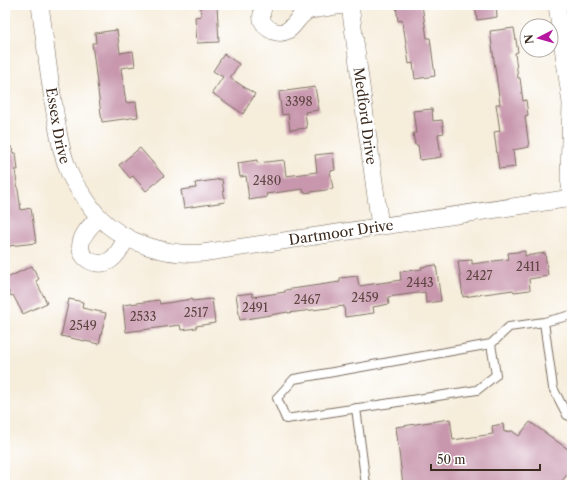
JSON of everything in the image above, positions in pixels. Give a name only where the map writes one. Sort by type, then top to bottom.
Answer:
[{"type":"street","name":"Essex Drive","points":[[40,5],[62,154],[70,176],[82,194],[99,217],[120,233]]},
{"type":"street","points":[[264,5],[261,17],[263,22],[270,29],[276,32],[286,31],[291,28],[301,16],[303,8],[345,5]]},
{"type":"street","name":"Medford Drive","points":[[350,5],[380,226]]},
{"type":"street","points":[[557,5],[571,105],[569,178],[572,198]]},
{"type":"street","name":"Dartmoor Drive","points":[[120,233],[152,248],[168,252],[190,254],[572,198]]},
{"type":"street","points":[[99,217],[82,237],[80,243],[82,253],[90,261],[99,264],[114,258],[120,233]]},
{"type":"lane","points":[[491,344],[496,375],[477,390],[286,419],[277,398],[294,379],[491,344],[509,327],[544,322],[572,315]]},
{"type":"lane","points":[[544,322],[552,388],[567,415],[572,417]]},
{"type":"lane","points":[[356,408],[366,485]]},
{"type":"building","points":[[200,5],[217,5],[219,42],[197,43],[195,17],[201,16]]},
{"type":"building","points":[[396,5],[422,5],[427,38],[430,38],[435,76],[415,79],[413,63],[409,64],[402,20],[398,21]]},
{"type":"building","points":[[475,5],[496,5],[497,17],[477,20]]},
{"type":"building","points":[[514,28],[518,52],[515,53],[518,78],[520,78],[523,101],[526,100],[528,115],[525,116],[529,147],[513,150],[515,167],[499,169],[494,132],[500,131],[496,104],[500,104],[490,31]]},
{"type":"building","points":[[117,30],[120,53],[133,51],[135,66],[121,68],[126,103],[136,102],[138,117],[102,122],[92,43],[96,43],[95,33]]},
{"type":"building","points":[[224,54],[239,64],[230,78],[255,94],[243,114],[212,93],[223,77],[213,71]]},
{"type":"building","points":[[315,87],[319,110],[305,112],[307,128],[290,130],[288,114],[282,115],[279,92]]},
{"type":"building","points":[[432,109],[433,121],[442,120],[444,133],[438,134],[441,157],[420,160],[418,145],[415,145],[413,133],[416,133],[413,111]]},
{"type":"building","points":[[12,147],[13,153],[16,153],[18,170],[15,170],[21,210],[31,208],[36,243],[9,246],[5,220],[5,148]]},
{"type":"building","points":[[140,148],[164,176],[146,191],[133,176],[130,178],[119,165]]},
{"type":"building","points":[[333,153],[335,170],[330,171],[333,189],[304,193],[303,189],[266,194],[267,197],[249,200],[246,176],[240,177],[238,163],[257,160],[257,163],[284,160],[286,176],[317,172],[315,155]]},
{"type":"building","points":[[222,179],[225,202],[184,208],[181,190],[196,188],[195,183]]},
{"type":"building","points":[[525,251],[525,256],[545,253],[548,276],[529,279],[530,290],[514,292],[513,290],[463,297],[458,261],[472,260],[472,264],[509,259],[508,253]]},
{"type":"building","points":[[436,265],[441,301],[426,303],[425,292],[388,297],[389,304],[373,307],[374,313],[345,317],[344,306],[288,312],[240,320],[236,295],[252,293],[253,297],[285,292],[285,290],[340,282],[340,278],[357,276],[359,286],[401,280],[400,272],[422,269],[421,267]]},
{"type":"building","points":[[32,266],[39,279],[36,281],[47,303],[23,314],[13,295],[11,296],[5,285],[5,279]]},
{"type":"building","points":[[69,299],[83,302],[82,308],[106,313],[99,344],[61,336]]},
{"type":"building","points":[[192,299],[192,301],[212,299],[215,323],[182,330],[180,325],[126,332],[123,305],[159,300],[160,304]]},
{"type":"building","points":[[450,419],[453,440],[493,434],[492,426],[503,424],[504,432],[512,431],[519,436],[530,422],[572,452],[572,468],[559,485],[403,485],[396,427]]}]
